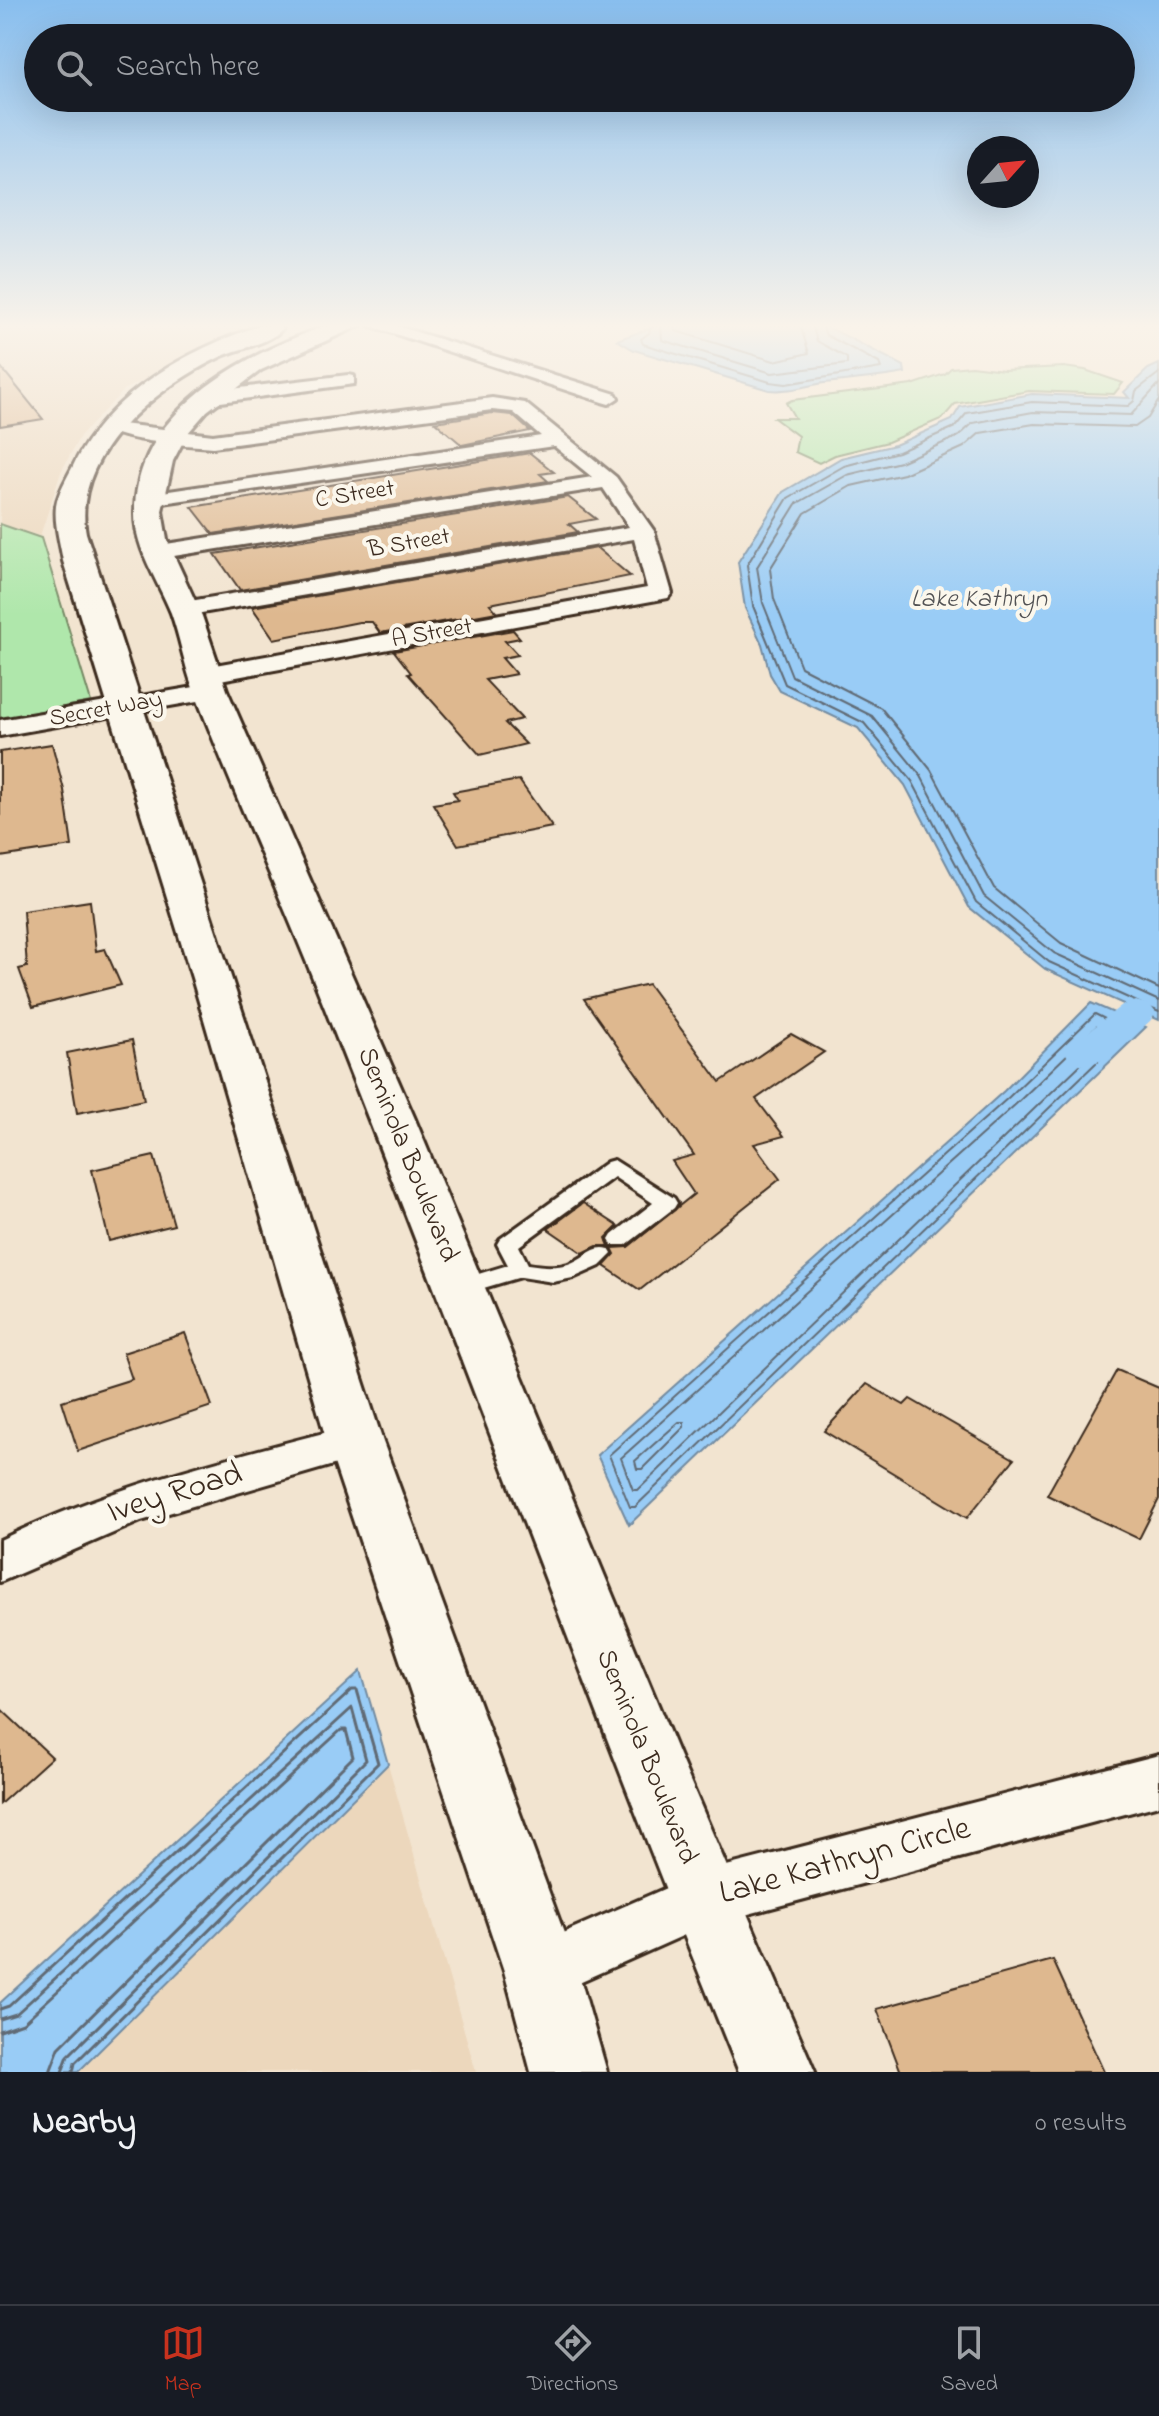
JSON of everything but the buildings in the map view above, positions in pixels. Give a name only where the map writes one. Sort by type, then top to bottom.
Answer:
[{"type":"main road","points":[[116,422],[89,452],[70,505],[78,561],[355,1442],[541,1971],[569,2072]]},
{"type":"main road","name":"Seminola Boulevard","points":[[185,422],[170,438],[149,499],[155,552],[184,609],[208,684],[345,1002],[703,1899],[777,2072]]},
{"type":"street","points":[[112,426],[170,438],[213,441],[359,422]]},
{"type":"street","points":[[537,422],[609,481],[643,531]]},
{"type":"street","points":[[149,499],[559,439]]},
{"type":"street","name":"C Street","points":[[155,552],[609,481]]},
{"type":"street","name":"A Street","points":[[208,684],[660,593],[643,531]]},
{"type":"street","name":"B Street","points":[[184,609],[643,531]]},
{"type":"street","name":"Secret Way","points":[[0,728],[125,706],[208,684]]},
{"type":"street","name":"Ivey Road","points":[[0,1562],[80,1524],[141,1502],[355,1442]]},
{"type":"street","name":"Lake Kathryn Circle","points":[[541,1971],[703,1899],[1159,1780]]},
{"type":"lane","points":[[460,1287],[521,1269],[539,1275],[557,1275],[588,1266],[667,1203],[614,1167],[507,1244],[521,1269]]},
{"type":"shaded area","points":[[0,422],[94,422],[80,436],[61,472],[40,536],[0,524]]},
{"type":"shaded area","points":[[388,1764],[476,2072],[78,2072]]},
{"type":"green space","points":[[779,422],[935,422],[888,442],[835,455],[819,463],[795,452],[798,436]]},
{"type":"green space","points":[[0,524],[41,538],[91,702],[0,719]]},
{"type":"water","name":"Lake Kathryn","points":[[948,422],[1159,422],[1159,1020],[1045,969],[969,907],[905,785],[858,728],[780,691],[770,674],[762,644],[745,608],[738,562],[783,492],[841,458],[895,445]]},
{"type":"water","points":[[1091,1003],[1146,1027],[629,1525],[597,1455],[1004,1091]]},
{"type":"water","points":[[361,1671],[388,1764],[78,2072],[0,2072],[0,2003]]},
{"type":"waterway","points":[[1086,1054],[1136,1013]]}]
